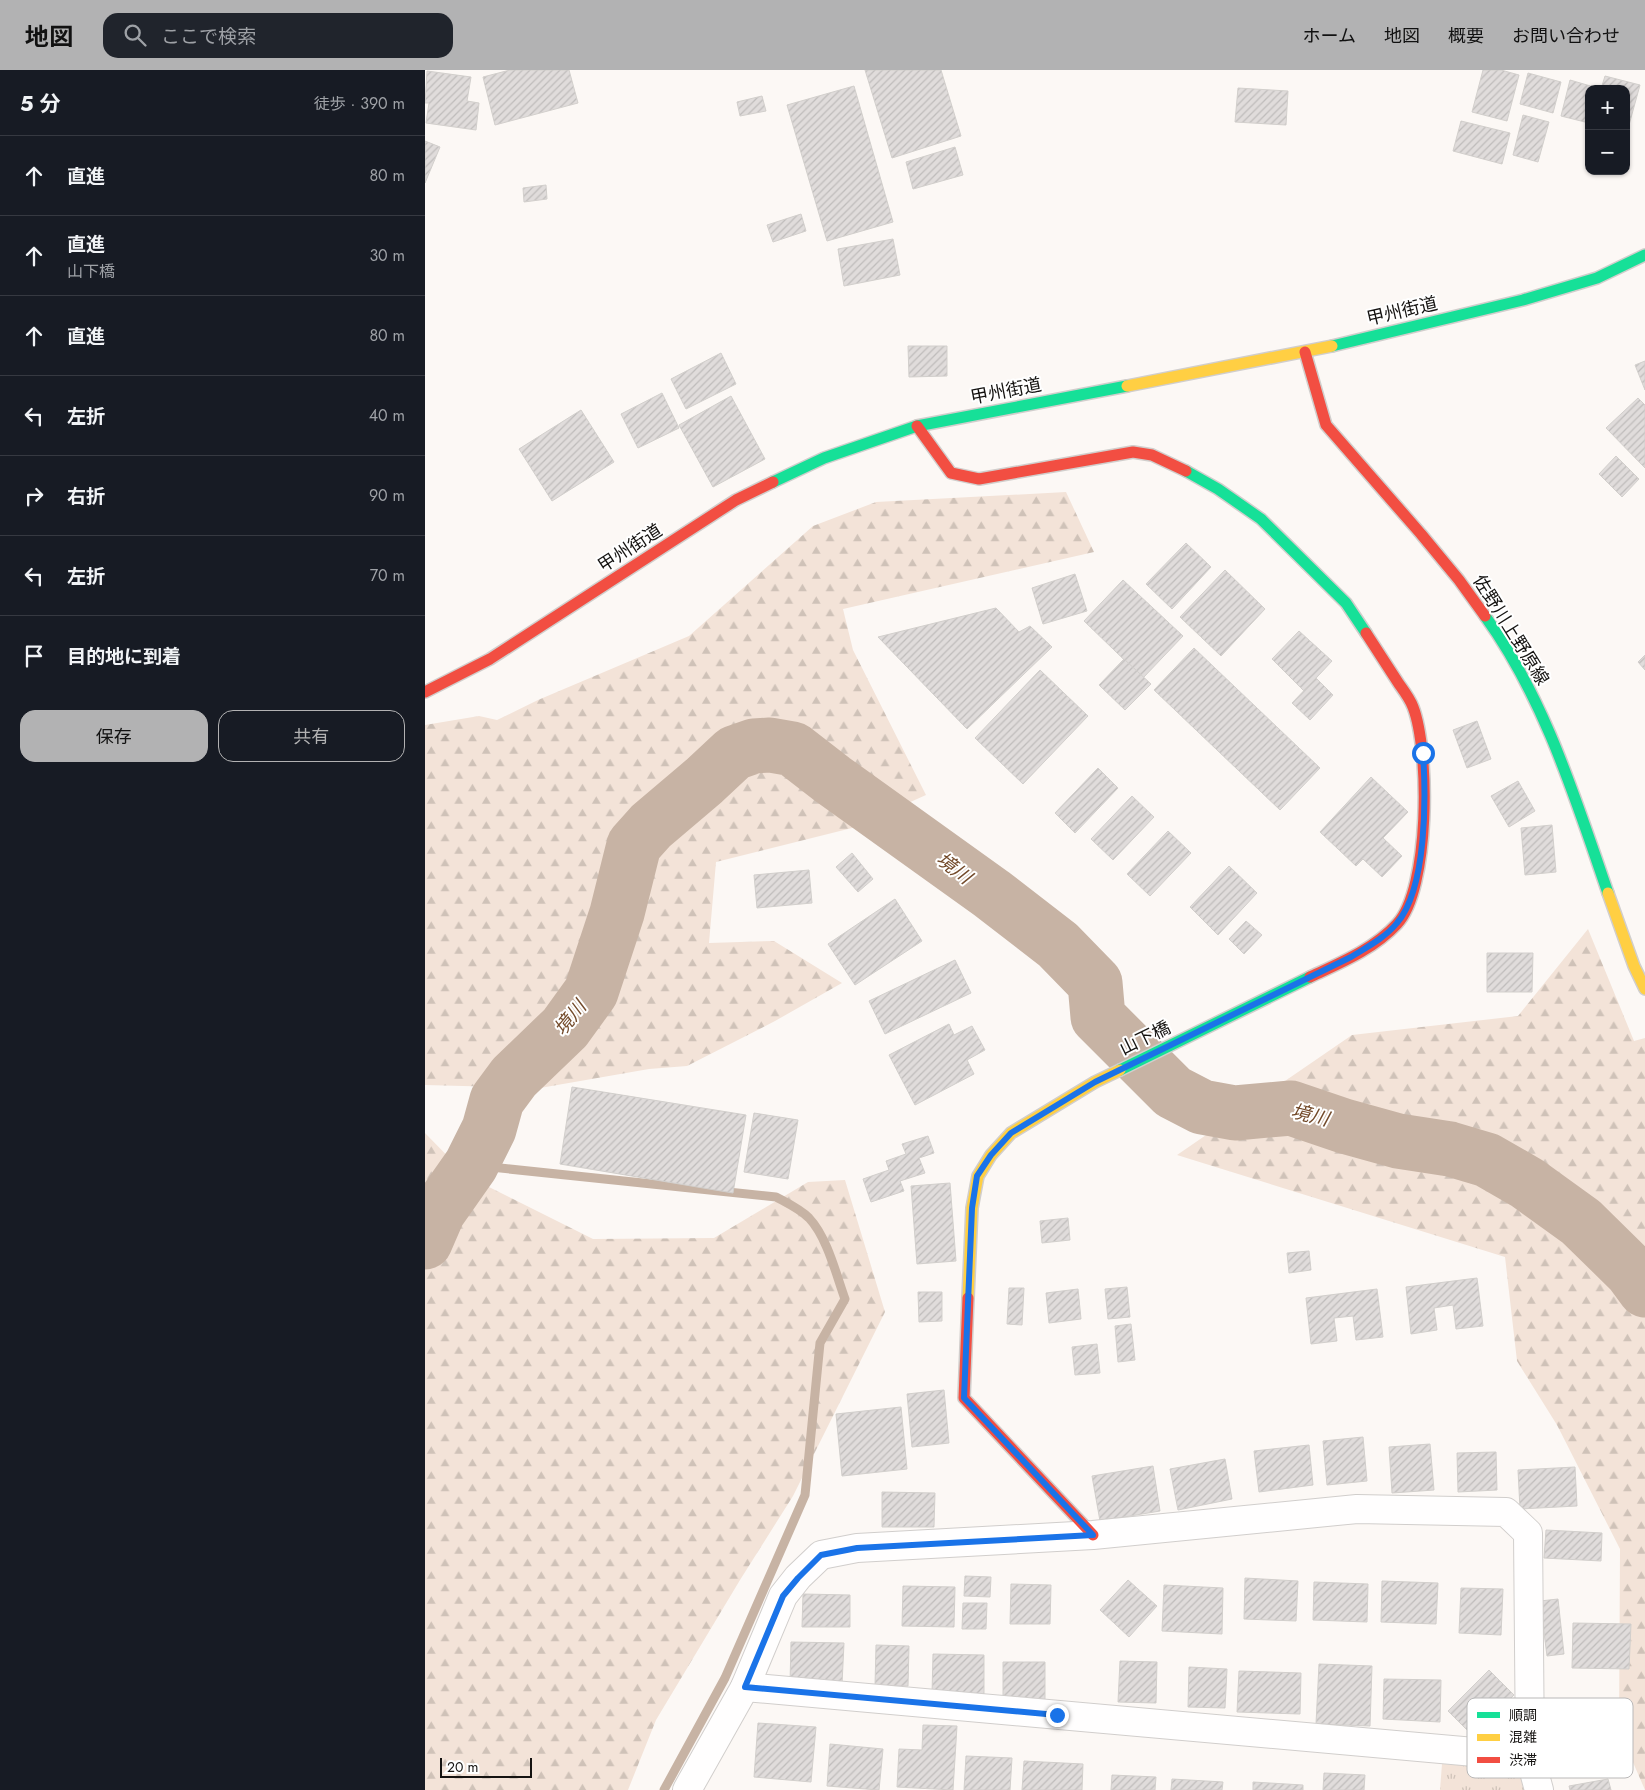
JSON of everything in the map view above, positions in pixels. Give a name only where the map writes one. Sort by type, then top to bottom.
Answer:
[{"type":"main road","name":"甲州街道","points":[[425,692],[490,659],[736,500],[824,458],[917,426],[1305,352],[1523,300],[1597,278],[1645,255]]},
{"type":"main road","name":"佐野川上野原線","points":[[1305,352],[1325,424],[1459,580],[1493,627],[1519,668],[1558,750],[1634,966],[1645,989]]},
{"type":"main road","name":"山下橋","points":[[917,426],[951,472],[979,479],[1133,452],[1152,455],[1178,466],[1218,489],[1261,519],[1345,603],[1413,705],[1419,727],[1425,780],[1422,847],[1411,900],[1398,923],[1380,939],[1351,957],[1095,1082],[1011,1133],[991,1155],[977,1176],[972,1208],[964,1398],[1093,1535]]},
{"type":"street","points":[[687,1790],[745,1687],[783,1596],[821,1555],[857,1548],[1093,1535],[1357,1509],[1506,1512],[1528,1534],[1529,1698]]},
{"type":"street","points":[[745,1687],[1467,1751]]},
{"type":"green space","points":[[1066,492],[1094,552],[843,609],[853,650],[926,795],[852,828],[716,862],[709,943],[774,941],[842,983],[775,1021],[687,1066],[649,1069],[540,1088],[425,1085],[425,725],[479,716],[497,720],[538,700],[689,636],[813,526],[876,502]]},
{"type":"green space","points":[[1588,929],[1634,1041],[1645,1038],[1645,1790],[1633,1762],[1633,1698],[1619,1698],[1620,1549],[1557,1425],[1517,1361],[1505,1257],[1177,1155],[1352,1035],[1518,1016]]},
{"type":"green space","points":[[425,1133],[467,1176],[593,1239],[714,1238],[808,1182],[845,1180],[885,1312],[793,1496],[656,1720],[628,1790],[425,1790]]},
{"type":"green space","points":[[1442,1764],[1467,1765],[1467,1778],[1523,1778],[1526,1790],[1440,1790]]},
{"type":"building","points":[[510,70],[569,70],[578,103],[495,125],[483,77]]},
{"type":"building","points":[[865,70],[941,70],[961,136],[892,158]]},
{"type":"building","points":[[1483,70],[1501,70],[1519,75],[1507,121],[1472,112]]},
{"type":"building","points":[[427,71],[471,77],[467,101],[479,103],[476,130],[426,123],[429,103],[425,103]]},
{"type":"building","points":[[1528,73],[1561,82],[1553,113],[1520,104]]},
{"type":"building","points":[[1605,76],[1640,85],[1630,121],[1630,85],[1602,85]]},
{"type":"building","points":[[1570,80],[1587,85],[1585,85],[1585,122],[1561,116]]},
{"type":"building","points":[[854,86],[893,222],[827,241],[787,105]]},
{"type":"building","points":[[1238,88],[1288,91],[1286,125],[1235,122]]},
{"type":"building","points":[[762,96],[766,111],[740,116],[737,102]]},
{"type":"building","points":[[1523,115],[1549,122],[1538,162],[1513,155]]},
{"type":"building","points":[[1461,121],[1510,133],[1502,164],[1453,151]]},
{"type":"building","points":[[425,141],[440,147],[425,183]]},
{"type":"building","points":[[955,147],[963,175],[913,189],[906,162]]},
{"type":"building","points":[[546,185],[547,199],[524,202],[523,188]]},
{"type":"building","points":[[801,214],[806,231],[773,242],[767,225]]},
{"type":"building","points":[[893,239],[900,275],[844,286],[838,249]]},
{"type":"building","points":[[908,346],[947,346],[947,376],[909,377]]},
{"type":"building","points":[[721,353],[736,384],[686,409],[671,379]]},
{"type":"building","points":[[1645,361],[1645,390],[1635,365]]},
{"type":"building","points":[[662,393],[679,428],[638,448],[621,414]]},
{"type":"building","points":[[731,396],[765,459],[713,487],[679,425]]},
{"type":"building","points":[[1638,398],[1645,405],[1645,468],[1606,428]]},
{"type":"building","points":[[581,410],[614,462],[552,501],[519,449]]},
{"type":"building","points":[[1616,456],[1639,479],[1622,497],[1599,474]]},
{"type":"building","points":[[1186,543],[1211,567],[1172,609],[1146,584]]},
{"type":"building","points":[[1225,570],[1265,609],[1221,656],[1180,617]]},
{"type":"building","points":[[1075,574],[1087,611],[1043,624],[1032,588]]},
{"type":"building","points":[[1123,580],[1183,636],[1143,678],[1084,621]]},
{"type":"building","points":[[996,608],[1019,632],[1030,626],[1052,647],[967,729],[878,637]]},
{"type":"building","points":[[1299,631],[1332,661],[1304,691],[1272,659]]},
{"type":"building","points":[[1194,648],[1320,768],[1280,810],[1154,690]]},
{"type":"building","points":[[1645,655],[1645,670],[1638,662]]},
{"type":"building","points":[[1124,659],[1151,684],[1125,710],[1099,685]]},
{"type":"building","points":[[1040,670],[1088,716],[1023,784],[975,738]]},
{"type":"building","points":[[1316,678],[1333,695],[1310,720],[1292,703]]},
{"type":"building","points":[[1477,721],[1491,759],[1467,768],[1453,730]]},
{"type":"building","points":[[1098,768],[1118,788],[1075,833],[1055,813]]},
{"type":"building","points":[[1371,777],[1408,812],[1383,838],[1402,856],[1382,877],[1363,859],[1356,866],[1320,832]]},
{"type":"building","points":[[1518,781],[1535,811],[1509,827],[1491,796]]},
{"type":"building","points":[[1132,796],[1154,817],[1113,860],[1091,839]]},
{"type":"building","points":[[1552,825],[1556,872],[1525,875],[1521,828]]},
{"type":"building","points":[[1168,831],[1191,853],[1150,896],[1127,874]]},
{"type":"building","points":[[852,853],[873,879],[858,892],[836,867]]},
{"type":"building","points":[[1229,866],[1257,893],[1218,935],[1190,907]]},
{"type":"building","points":[[809,870],[812,903],[757,908],[754,875]]},
{"type":"building","points":[[895,899],[922,941],[855,985],[828,944]]},
{"type":"building","points":[[1246,921],[1262,935],[1244,954],[1229,939]]},
{"type":"building","points":[[1487,953],[1533,953],[1532,992],[1487,992]]},
{"type":"building","points":[[955,960],[971,993],[885,1034],[869,1001]]},
{"type":"building","points":[[949,1024],[954,1035],[972,1026],[985,1050],[967,1060],[974,1074],[915,1105],[889,1055]]},
{"type":"building","points":[[572,1087],[746,1115],[733,1193],[560,1164]]},
{"type":"building","points":[[754,1113],[798,1120],[788,1179],[744,1172]]},
{"type":"building","points":[[928,1136],[934,1153],[919,1158],[925,1173],[900,1181],[904,1191],[871,1202],[863,1179],[889,1170],[886,1161],[906,1154],[902,1144]]},
{"type":"building","points":[[950,1183],[956,1261],[917,1264],[911,1186]]},
{"type":"building","points":[[1068,1218],[1070,1240],[1042,1243],[1040,1221]]},
{"type":"building","points":[[1309,1251],[1311,1270],[1289,1273],[1287,1253]]},
{"type":"building","points":[[1477,1278],[1483,1326],[1456,1329],[1453,1305],[1434,1308],[1437,1330],[1411,1334],[1406,1287]]},
{"type":"building","points":[[1127,1287],[1130,1317],[1108,1319],[1105,1289]]},
{"type":"building","points":[[1009,1288],[1024,1288],[1022,1325],[1007,1324]]},
{"type":"building","points":[[1078,1289],[1081,1319],[1049,1323],[1046,1293]]},
{"type":"building","points":[[1377,1289],[1383,1337],[1356,1340],[1353,1316],[1334,1318],[1337,1341],[1311,1344],[1306,1298]]},
{"type":"building","points":[[918,1292],[942,1292],[942,1321],[919,1322]]},
{"type":"building","points":[[1131,1324],[1135,1360],[1118,1362],[1115,1326]]},
{"type":"building","points":[[1097,1344],[1100,1373],[1075,1375],[1072,1347]]},
{"type":"building","points":[[944,1390],[949,1443],[912,1447],[907,1394]]},
{"type":"building","points":[[901,1407],[907,1469],[842,1476],[836,1414]]},
{"type":"building","points":[[1363,1437],[1367,1481],[1327,1485],[1323,1441]]},
{"type":"building","points":[[1430,1444],[1434,1490],[1392,1493],[1389,1447]]},
{"type":"building","points":[[1309,1445],[1313,1485],[1259,1492],[1254,1451]]},
{"type":"building","points":[[1496,1452],[1497,1490],[1458,1492],[1457,1453]]},
{"type":"building","points":[[1225,1459],[1232,1499],[1178,1510],[1170,1469]]},
{"type":"building","points":[[1153,1466],[1160,1511],[1100,1521],[1092,1476]]},
{"type":"building","points":[[1575,1467],[1577,1506],[1520,1509],[1518,1470]]},
{"type":"building","points":[[882,1492],[935,1493],[934,1527],[882,1527]]},
{"type":"building","points":[[1546,1530],[1602,1533],[1601,1561],[1544,1558]]},
{"type":"building","points":[[965,1576],[991,1577],[990,1597],[964,1596]]},
{"type":"building","points":[[1245,1578],[1298,1581],[1296,1621],[1244,1619]]},
{"type":"building","points":[[1128,1580],[1157,1606],[1129,1637],[1100,1610]]},
{"type":"building","points":[[1382,1581],[1438,1583],[1436,1624],[1381,1622]]},
{"type":"building","points":[[1314,1582],[1368,1584],[1367,1622],[1313,1620]]},
{"type":"building","points":[[1011,1584],[1051,1585],[1050,1624],[1010,1624]]},
{"type":"building","points":[[1164,1585],[1223,1588],[1222,1634],[1162,1631]]},
{"type":"building","points":[[903,1586],[955,1587],[954,1627],[902,1626]]},
{"type":"building","points":[[1461,1588],[1503,1589],[1501,1635],[1459,1633]]},
{"type":"building","points":[[803,1594],[850,1595],[850,1627],[802,1627]]},
{"type":"building","points":[[1558,1599],[1564,1654],[1547,1656],[1540,1601]]},
{"type":"building","points":[[963,1603],[987,1603],[986,1629],[962,1629]]},
{"type":"building","points":[[1573,1623],[1631,1624],[1629,1669],[1572,1668]]},
{"type":"building","points":[[791,1642],[844,1643],[842,1684],[790,1683]]},
{"type":"building","points":[[876,1645],[909,1646],[908,1686],[875,1686]]},
{"type":"building","points":[[933,1654],[984,1655],[984,1695],[932,1694]]},
{"type":"building","points":[[1120,1661],[1157,1662],[1156,1703],[1118,1702]]},
{"type":"building","points":[[1003,1662],[1045,1662],[1045,1703],[1003,1702]]},
{"type":"building","points":[[1319,1664],[1372,1666],[1370,1726],[1316,1724]]},
{"type":"building","points":[[1189,1667],[1227,1669],[1225,1708],[1188,1707]]},
{"type":"building","points":[[1489,1670],[1514,1695],[1511,1698],[1467,1698],[1467,1730],[1448,1711]]},
{"type":"building","points":[[1239,1671],[1301,1673],[1300,1714],[1237,1712]]},
{"type":"building","points":[[1384,1679],[1441,1680],[1440,1722],[1383,1719]]},
{"type":"building","points":[[758,1723],[816,1727],[811,1782],[754,1777]]},
{"type":"building","points":[[923,1725],[957,1726],[953,1790],[897,1787],[899,1749],[922,1750]]},
{"type":"building","points":[[830,1744],[883,1749],[879,1790],[827,1786]]},
{"type":"building","points":[[966,1756],[1012,1758],[1010,1790],[964,1790]]},
{"type":"building","points":[[1024,1761],[1083,1764],[1082,1790],[1022,1790]]},
{"type":"building","points":[[1324,1773],[1365,1775],[1364,1790],[1323,1790]]},
{"type":"building","points":[[1112,1775],[1156,1777],[1155,1790],[1111,1790]]},
{"type":"building","points":[[1172,1779],[1223,1782],[1222,1790],[1171,1790]]},
{"type":"building","points":[[1608,1779],[1611,1790],[1570,1790],[1569,1786]]},
{"type":"building","points":[[1253,1782],[1303,1785],[1303,1790],[1253,1790]]},
{"type":"waterway","name":"境川","points":[[425,1242],[438,1212],[471,1165],[489,1129],[497,1100],[514,1077],[565,1028],[591,992],[617,913],[634,845],[651,826],[734,753],[754,746],[770,745],[793,749],[992,894],[1058,945],[1095,983],[1098,1017],[1173,1092],[1202,1107],[1235,1113],[1291,1108],[1344,1126],[1398,1141],[1450,1149],[1487,1160],[1527,1183],[1581,1222],[1631,1271],[1645,1290]]},
{"type":"waterway","points":[[471,1165],[776,1197],[802,1212],[815,1226],[830,1256],[845,1299],[820,1343],[805,1495],[725,1678],[664,1790]]},
{"type":"traffic: fast","points":[[1332,346],[1523,300],[1597,278],[1645,255]]},
{"type":"traffic: fast","points":[[773,482],[824,458],[917,426],[1127,386]]},
{"type":"traffic: fast","points":[[1186,471],[1218,489],[1261,519],[1346,603],[1366,633]]},
{"type":"traffic: fast","points":[[1485,616],[1506,648],[1542,715],[1570,785],[1608,893]]},
{"type":"traffic: fast","points":[[1120,1070],[1310,977]]},
{"type":"traffic: slow","points":[[1127,386],[1332,346]]},
{"type":"traffic: slow","points":[[1608,893],[1634,966],[1645,989]]},
{"type":"traffic: slow","points":[[968,1298],[972,1208],[978,1176],[991,1155],[1011,1133],[1095,1082],[1120,1070]]},
{"type":"traffic: jam","points":[[1305,352],[1326,425],[1421,534],[1459,580],[1485,616]]},
{"type":"traffic: jam","points":[[917,426],[951,473],[979,479],[1133,452],[1152,455],[1186,471]]},
{"type":"traffic: jam","points":[[425,692],[490,659],[736,500],[773,482]]},
{"type":"traffic: jam","points":[[1310,977],[1345,961],[1367,948],[1397,924],[1408,906],[1416,882],[1421,852],[1424,786],[1419,728],[1410,701],[1366,633]]},
{"type":"traffic: jam","points":[[968,1298],[964,1398],[1093,1535]]},
{"type":"route","points":[[1057,1715],[745,1687],[783,1596],[821,1555],[857,1548],[1093,1535],[964,1398],[972,1208],[977,1176],[991,1155],[1011,1133],[1095,1082],[1351,957],[1380,939],[1398,923],[1411,900],[1422,847],[1425,780],[1423,753]]}]
